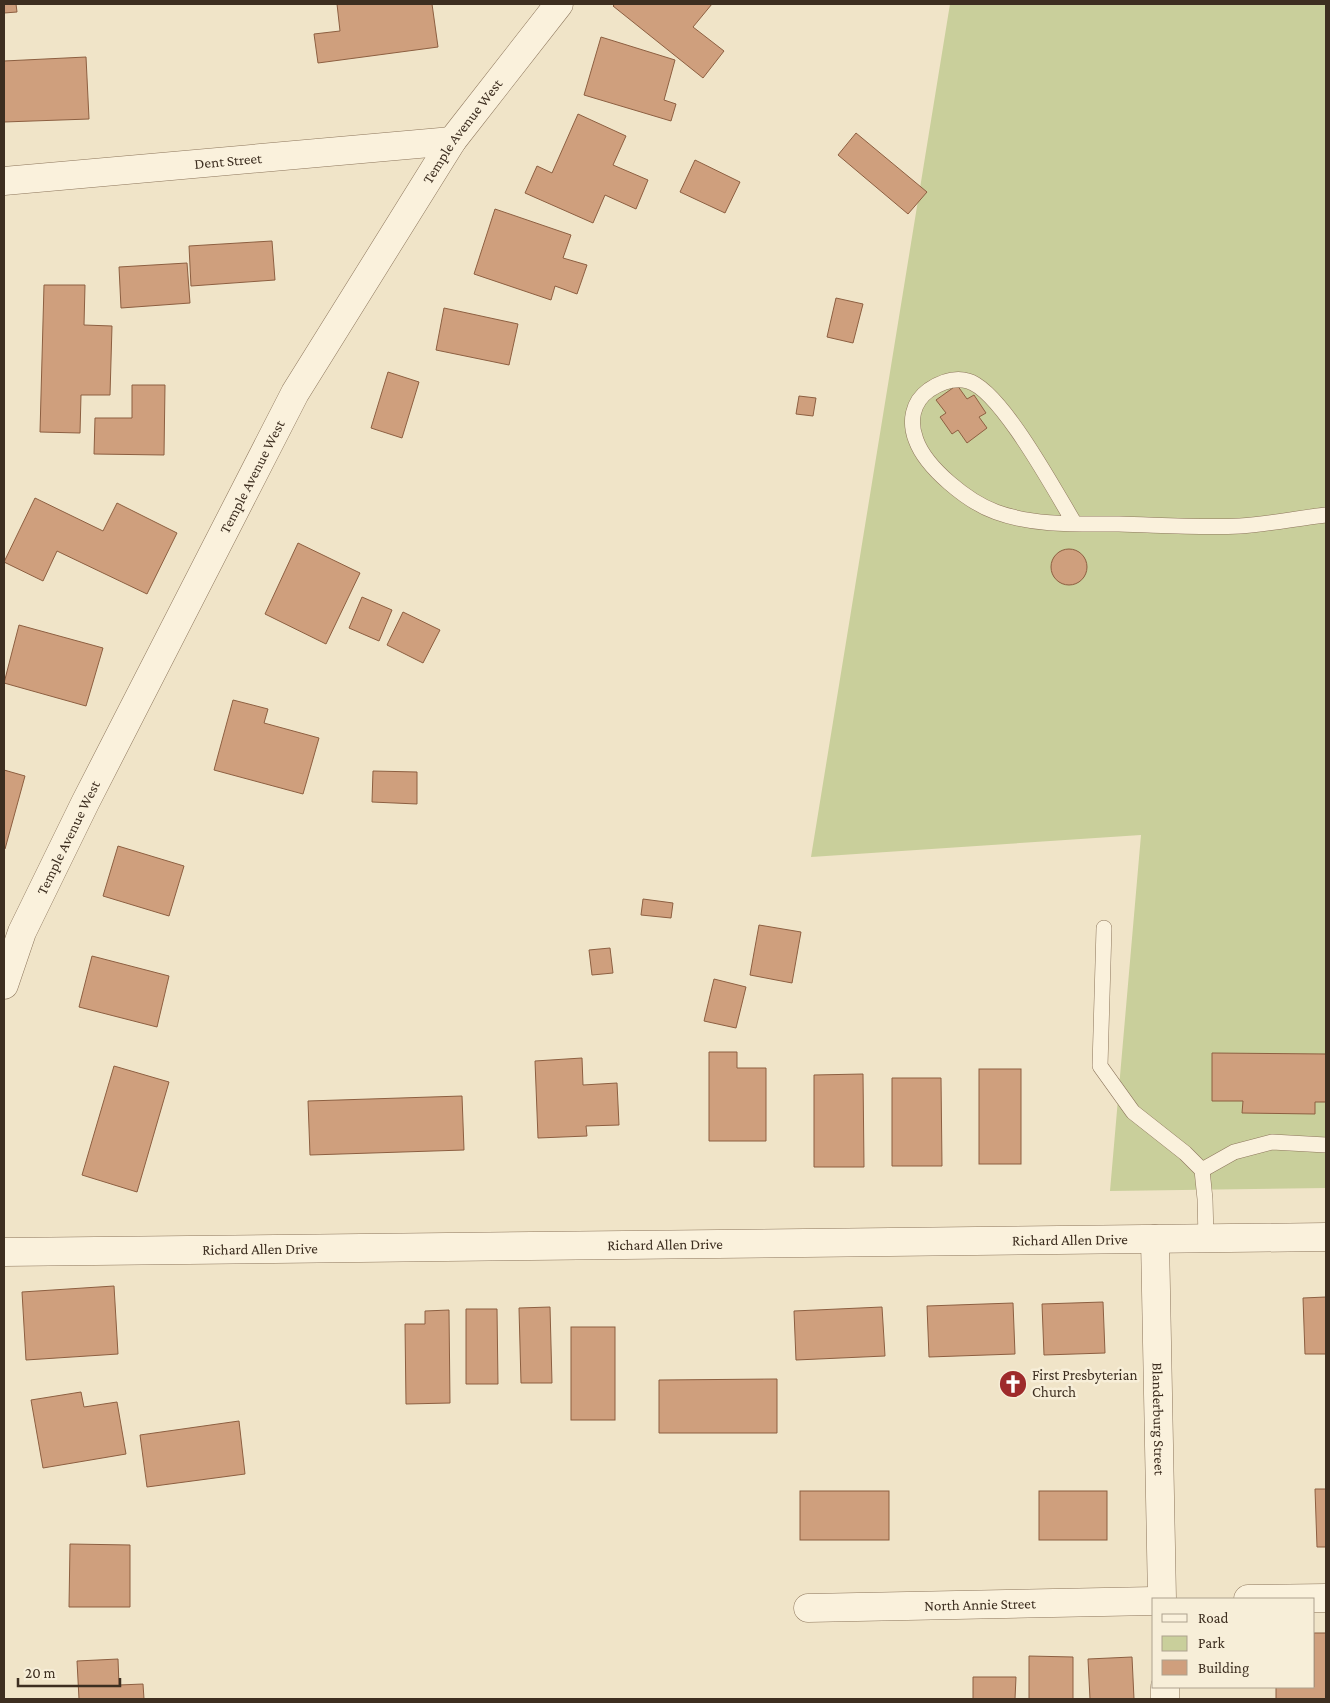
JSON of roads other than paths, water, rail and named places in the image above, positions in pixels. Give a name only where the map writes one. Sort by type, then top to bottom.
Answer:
[{"type":"street","name":"Temple Avenue West","points":[[4,985],[22,932],[81,811],[295,394],[452,141],[559,4]]},
{"type":"street","name":"Dent Street","points":[[4,181],[452,141]]},
{"type":"street","name":"Richard Allen Drive","points":[[4,1252],[1326,1237]]},
{"type":"street","name":"Blanderburg Street","points":[[1155,1239],[1162,1598]]},
{"type":"street","name":"North Annie Street","points":[[808,1608],[1152,1601]]},
{"type":"lane","points":[[1075,524],[1009,418],[988,393],[970,381],[956,379],[941,383],[927,392],[916,404],[911,419],[913,432],[918,445],[936,470],[980,505],[1015,518],[1075,524],[1240,526],[1326,514]]},
{"type":"lane","points":[[1104,928],[1100,1066],[1133,1112],[1185,1153],[1202,1170],[1206,1200],[1206,1238]]},
{"type":"lane","points":[[1202,1170],[1234,1152],[1272,1142],[1326,1146]]},
{"type":"place","name":"First Presbyterian Church","points":[[1013,1384]]}]
